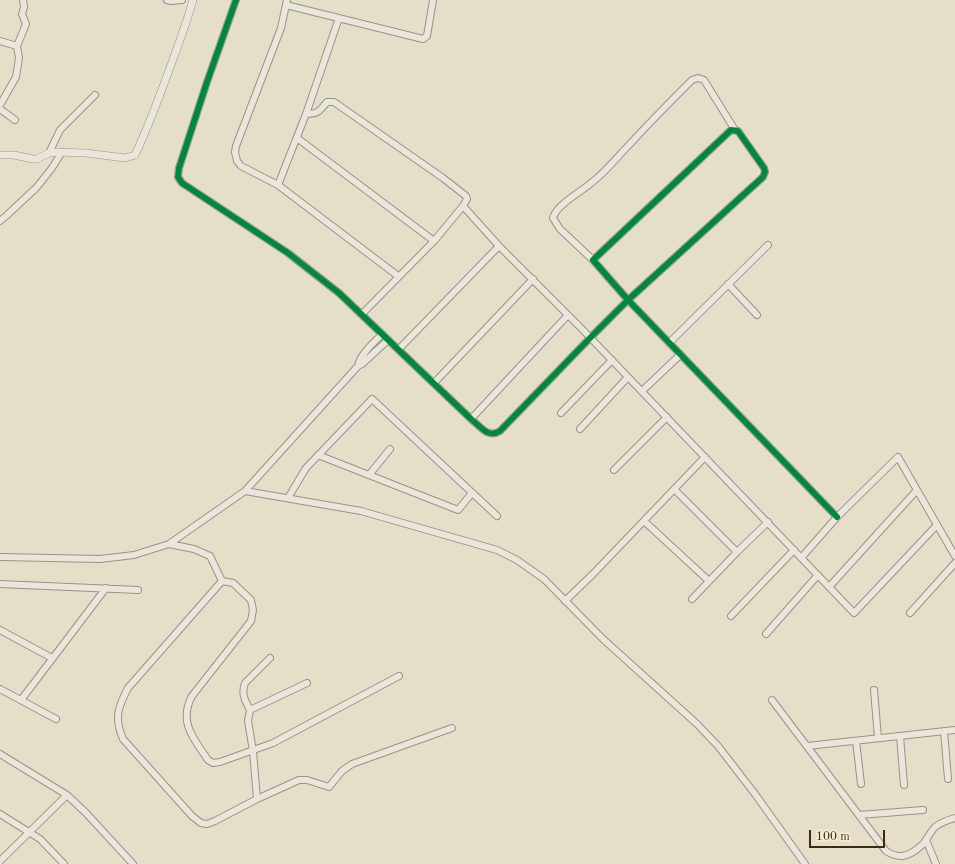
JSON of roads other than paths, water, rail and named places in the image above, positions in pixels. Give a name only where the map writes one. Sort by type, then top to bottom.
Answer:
[{"type":"street","points":[[0,105],[16,77],[19,58],[18,46],[26,24],[22,14],[24,7],[23,0]]},
{"type":"street","points":[[167,0],[182,0]]},
{"type":"street","points":[[0,155],[14,155],[33,159],[49,153],[62,152],[86,153],[125,158],[135,155],[144,136],[177,49],[193,0]]},
{"type":"street","points":[[236,0],[207,82],[179,168],[178,177],[182,183],[288,253],[339,293],[471,419],[489,434],[495,434],[500,431],[628,300],[763,177],[765,172],[764,168],[738,131],[735,130],[704,80],[698,78],[692,80],[629,144],[608,168],[593,182],[562,206],[554,214],[553,218],[560,229],[593,260],[628,300],[837,517]]},
{"type":"street","points":[[398,276],[278,186],[241,166],[237,161],[235,152],[281,28],[286,2],[339,18],[423,39],[426,36],[433,0]]},
{"type":"street","points":[[278,186],[306,114],[339,18]]},
{"type":"street","points":[[0,41],[18,46]]},
{"type":"street","points":[[49,153],[60,130],[95,95]]},
{"type":"street","points":[[306,114],[318,113],[327,102],[334,102],[443,178],[466,196],[467,199],[434,241],[362,314]]},
{"type":"street","points":[[0,109],[15,120]]},
{"type":"street","points":[[593,260],[731,130],[735,130]]},
{"type":"street","points":[[297,138],[434,241]]},
{"type":"street","points":[[0,220],[37,186],[52,168],[62,152]]},
{"type":"street","points":[[463,206],[499,246],[642,391],[854,613],[937,525]]},
{"type":"street","points":[[669,343],[768,245]]},
{"type":"street","points":[[399,349],[499,246]]},
{"type":"street","points":[[434,384],[532,279]]},
{"type":"street","points":[[728,284],[757,315]]},
{"type":"street","points":[[471,419],[568,315]]},
{"type":"street","points":[[358,366],[363,355],[382,334]]},
{"type":"street","points":[[0,557],[100,559],[134,555],[169,544],[244,491],[358,366],[388,340]]},
{"type":"street","points":[[642,391],[680,354]]},
{"type":"street","points":[[561,413],[612,360]]},
{"type":"street","points":[[580,429],[628,377]]},
{"type":"street","points":[[288,498],[306,468],[372,399],[497,516]]},
{"type":"street","points":[[614,470],[667,417]]},
{"type":"street","points":[[369,475],[390,449]]},
{"type":"street","points":[[318,456],[458,510],[472,493]]},
{"type":"street","points":[[565,602],[705,457]]},
{"type":"street","points":[[801,558],[837,517],[898,457],[955,556]]},
{"type":"street","points":[[674,489],[737,552]]},
{"type":"street","points":[[829,587],[917,490]]},
{"type":"street","points":[[244,491],[361,511],[497,550],[517,560],[544,579],[603,639],[697,724],[718,746],[755,794],[805,864]]},
{"type":"street","points":[[644,521],[709,581]]},
{"type":"street","points":[[692,599],[768,522]]},
{"type":"street","points":[[169,544],[194,549],[210,556],[222,581]]},
{"type":"street","points":[[731,616],[794,550]]},
{"type":"street","points":[[910,613],[955,563]]},
{"type":"street","points":[[766,634],[818,575]]},
{"type":"street","points":[[222,581],[233,583],[251,600],[253,610],[251,621],[187,704],[186,720],[189,731],[208,760],[213,763],[253,751],[274,742],[399,676]]},
{"type":"street","points":[[222,581],[128,688],[120,704],[118,717],[119,730],[123,739],[192,816],[201,823],[207,824],[215,821],[257,799],[299,780],[307,780],[329,787],[342,771],[352,764],[452,728]]},
{"type":"street","points":[[0,584],[138,590]]},
{"type":"street","points":[[21,700],[106,588]]},
{"type":"street","points":[[0,630],[52,658]]},
{"type":"street","points":[[257,799],[253,751],[248,720],[250,710],[243,698],[243,688],[245,683],[270,658]]},
{"type":"street","points":[[250,710],[307,683]]},
{"type":"street","points":[[0,688],[56,719]]},
{"type":"street","points":[[874,690],[878,738]]},
{"type":"street","points":[[772,700],[886,851],[901,857],[909,854],[922,845],[935,828],[942,822],[955,818]]},
{"type":"street","points":[[807,746],[955,730]]},
{"type":"street","points":[[944,732],[948,779]]},
{"type":"street","points":[[900,736],[904,785]]},
{"type":"street","points":[[856,741],[861,784]]},
{"type":"street","points":[[0,754],[67,796],[86,813],[132,864]]},
{"type":"street","points":[[0,861],[67,796]]},
{"type":"street","points":[[859,815],[922,810]]},
{"type":"street","points":[[0,814],[40,839],[64,864]]},
{"type":"street","points":[[926,840],[936,864]]}]
